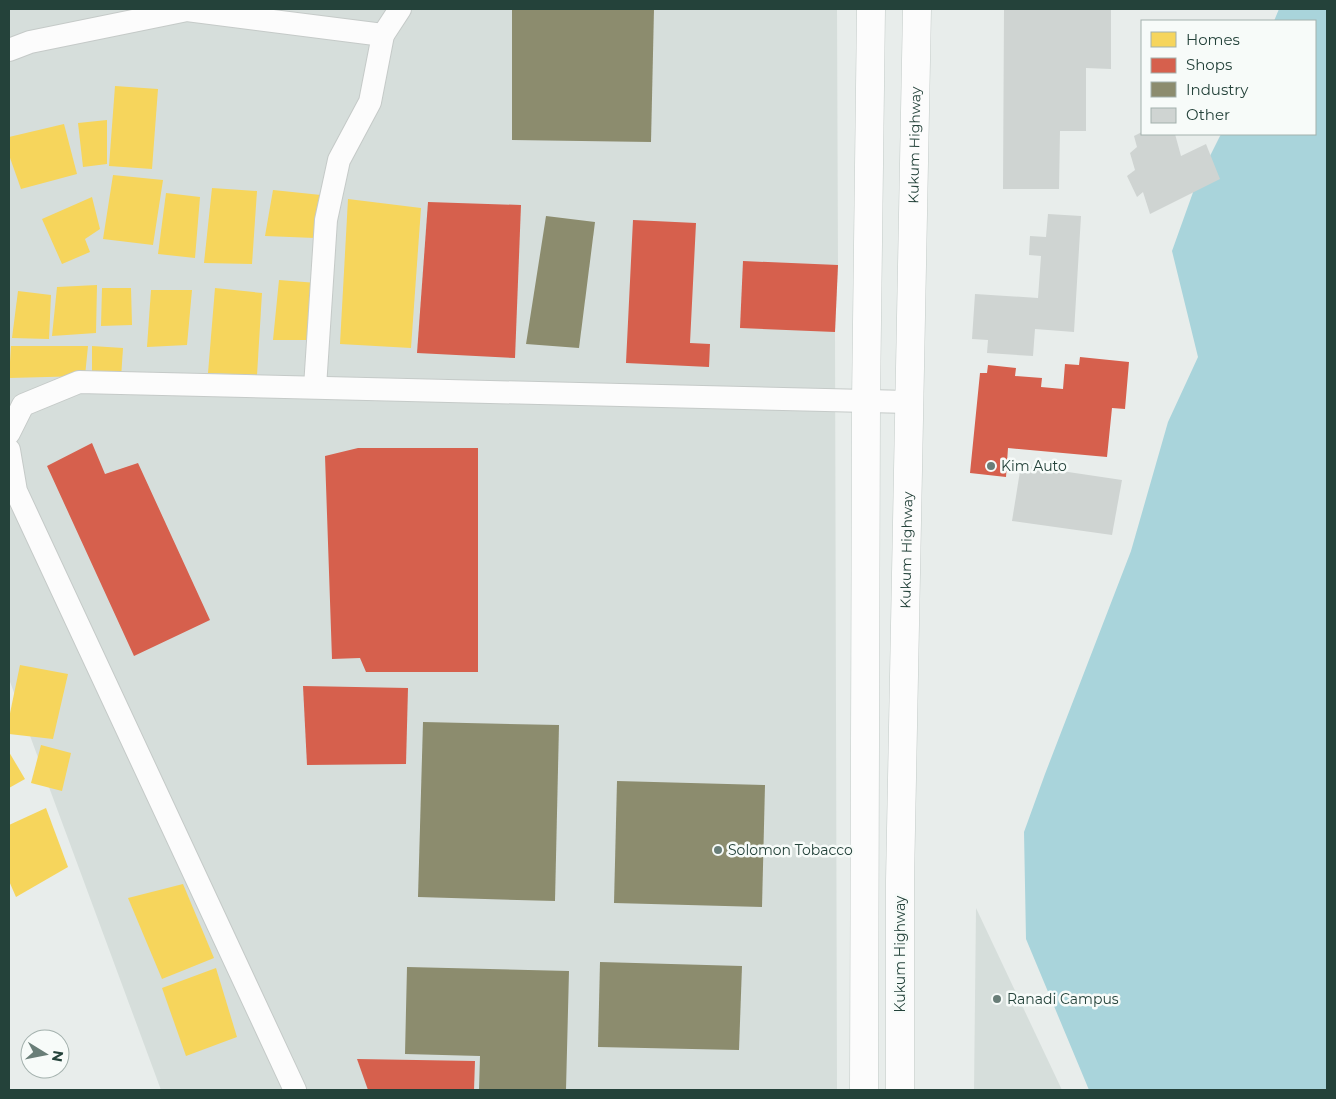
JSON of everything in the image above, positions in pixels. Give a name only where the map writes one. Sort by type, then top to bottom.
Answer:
[{"type":"main road","points":[[864,1090],[866,400],[871,9]]},
{"type":"main road","name":"Kukum Highway","points":[[900,1090],[900,881],[917,9]]},
{"type":"street","points":[[315,387],[326,220],[339,160],[370,102],[383,35],[400,9]]},
{"type":"street","points":[[9,50],[30,42],[187,10],[383,35]]},
{"type":"street","points":[[9,433],[23,405],[78,382],[909,402]]},
{"type":"street","points":[[9,450],[16,491],[295,1090]]},
{"type":"shaded area","points":[[9,9],[837,9],[838,265],[835,332],[837,1090],[161,1090],[9,679]]},
{"type":"shaded area","name":"Ranadi Campus","points":[[976,908],[1062,1090],[974,1090]]},
{"type":"water","points":[[1279,9],[1327,9],[1327,1090],[1089,1090],[1026,939],[1024,832],[1131,551],[1168,422],[1198,357],[1172,251],[1196,184],[1220,135],[1316,135],[1316,20],[1274,20]]},
{"type":"building: Homes","points":[[115,86],[158,89],[152,169],[109,166]]},
{"type":"building: Homes","points":[[107,120],[107,164],[83,167],[78,123]]},
{"type":"building: Homes","points":[[64,124],[77,174],[21,189],[9,155],[9,137]]},
{"type":"building: Homes","points":[[113,175],[163,180],[153,245],[103,239]]},
{"type":"building: Homes","points":[[212,188],[257,191],[252,264],[204,263]]},
{"type":"building: Homes","points":[[273,190],[321,195],[315,238],[265,236]]},
{"type":"building: Homes","points":[[166,193],[200,197],[195,258],[158,254]]},
{"type":"building: Homes","points":[[92,197],[100,229],[85,239],[90,252],[62,264],[42,219]]},
{"type":"building: Homes","points":[[348,199],[421,208],[411,348],[340,344]]},
{"type":"building: Homes","points":[[279,280],[317,283],[314,340],[273,340]]},
{"type":"building: Homes","points":[[97,285],[96,333],[52,336],[57,287]]},
{"type":"building: Homes","points":[[102,288],[131,288],[132,325],[101,326]]},
{"type":"building: Homes","points":[[215,288],[262,293],[257,375],[208,373]]},
{"type":"building: Homes","points":[[151,290],[192,290],[187,345],[147,347]]},
{"type":"building: Homes","points":[[18,291],[51,295],[49,339],[12,338]]},
{"type":"building: Homes","points":[[11,346],[88,346],[85,376],[9,378]]},
{"type":"building: Homes","points":[[92,346],[123,348],[121,378],[92,378]]},
{"type":"building: Homes","points":[[20,665],[68,674],[53,739],[9,734],[9,718]]},
{"type":"building: Homes","points":[[41,745],[71,753],[62,791],[31,783]]},
{"type":"building: Homes","points":[[9,752],[25,779],[9,788]]},
{"type":"building: Homes","points":[[46,808],[68,867],[16,897],[9,881],[9,825]]},
{"type":"building: Homes","points":[[183,884],[214,958],[162,979],[128,898]]},
{"type":"building: Homes","points":[[216,968],[237,1037],[186,1056],[162,988]]},
{"type":"building: Shops","points":[[428,202],[521,205],[515,358],[417,353]]},
{"type":"building: Shops","points":[[633,220],[696,223],[690,343],[710,344],[709,367],[626,363]]},
{"type":"building: Shops","points":[[743,261],[838,265],[835,332],[740,328]]},
{"type":"building: Shops","points":[[1080,357],[1129,362],[1125,409],[1112,408],[1107,457],[1008,448],[1006,477],[970,473],[980,373],[987,373],[988,365],[1016,368],[1015,376],[1042,378],[1041,387],[1063,389],[1065,364],[1079,365]]},
{"type":"building: Shops","points":[[92,443],[105,474],[138,463],[210,620],[134,656],[47,466]]},
{"type":"building: Shops","points":[[358,448],[478,448],[478,672],[366,672],[360,658],[332,659],[325,456]]},
{"type":"building: Shops","points":[[303,686],[408,688],[406,764],[307,765]]},
{"type":"building: Shops","points":[[357,1059],[475,1061],[474,1090],[368,1090]]},
{"type":"building: Industry","points":[[512,9],[654,9],[651,142],[512,140]]},
{"type":"building: Industry","points":[[546,216],[595,222],[579,348],[526,344]]},
{"type":"building: Industry","points":[[423,722],[559,725],[555,901],[418,897]]},
{"type":"building: Industry","points":[[617,781],[765,785],[762,907],[614,903]]},
{"type":"building: Industry","points":[[600,962],[742,966],[739,1050],[598,1047]]},
{"type":"building: Industry","points":[[407,967],[569,971],[566,1090],[479,1090],[480,1056],[405,1054]]},
{"type":"building: Other","points":[[1004,9],[1111,9],[1111,69],[1086,68],[1086,131],[1060,131],[1059,189],[1003,189]]},
{"type":"building: Other","points":[[1141,132],[1141,135],[1175,135],[1181,156],[1206,144],[1220,179],[1150,214],[1143,192],[1137,197],[1127,176],[1135,170],[1130,153],[1137,147],[1134,136]]},
{"type":"building: Other","points":[[1048,214],[1081,216],[1074,332],[1035,329],[1033,356],[987,353],[988,340],[972,339],[975,294],[1038,298],[1041,256],[1029,255],[1030,236],[1046,237]]},
{"type":"building: Other","points":[[1021,465],[1122,480],[1112,535],[1012,521]]},
{"type":"place","name":"Kim Auto","points":[[991,466]]},
{"type":"place","name":"Solomon Tobacco","points":[[718,850]]},
{"type":"place","name":"Ranadi Campus","points":[[997,999]]}]
